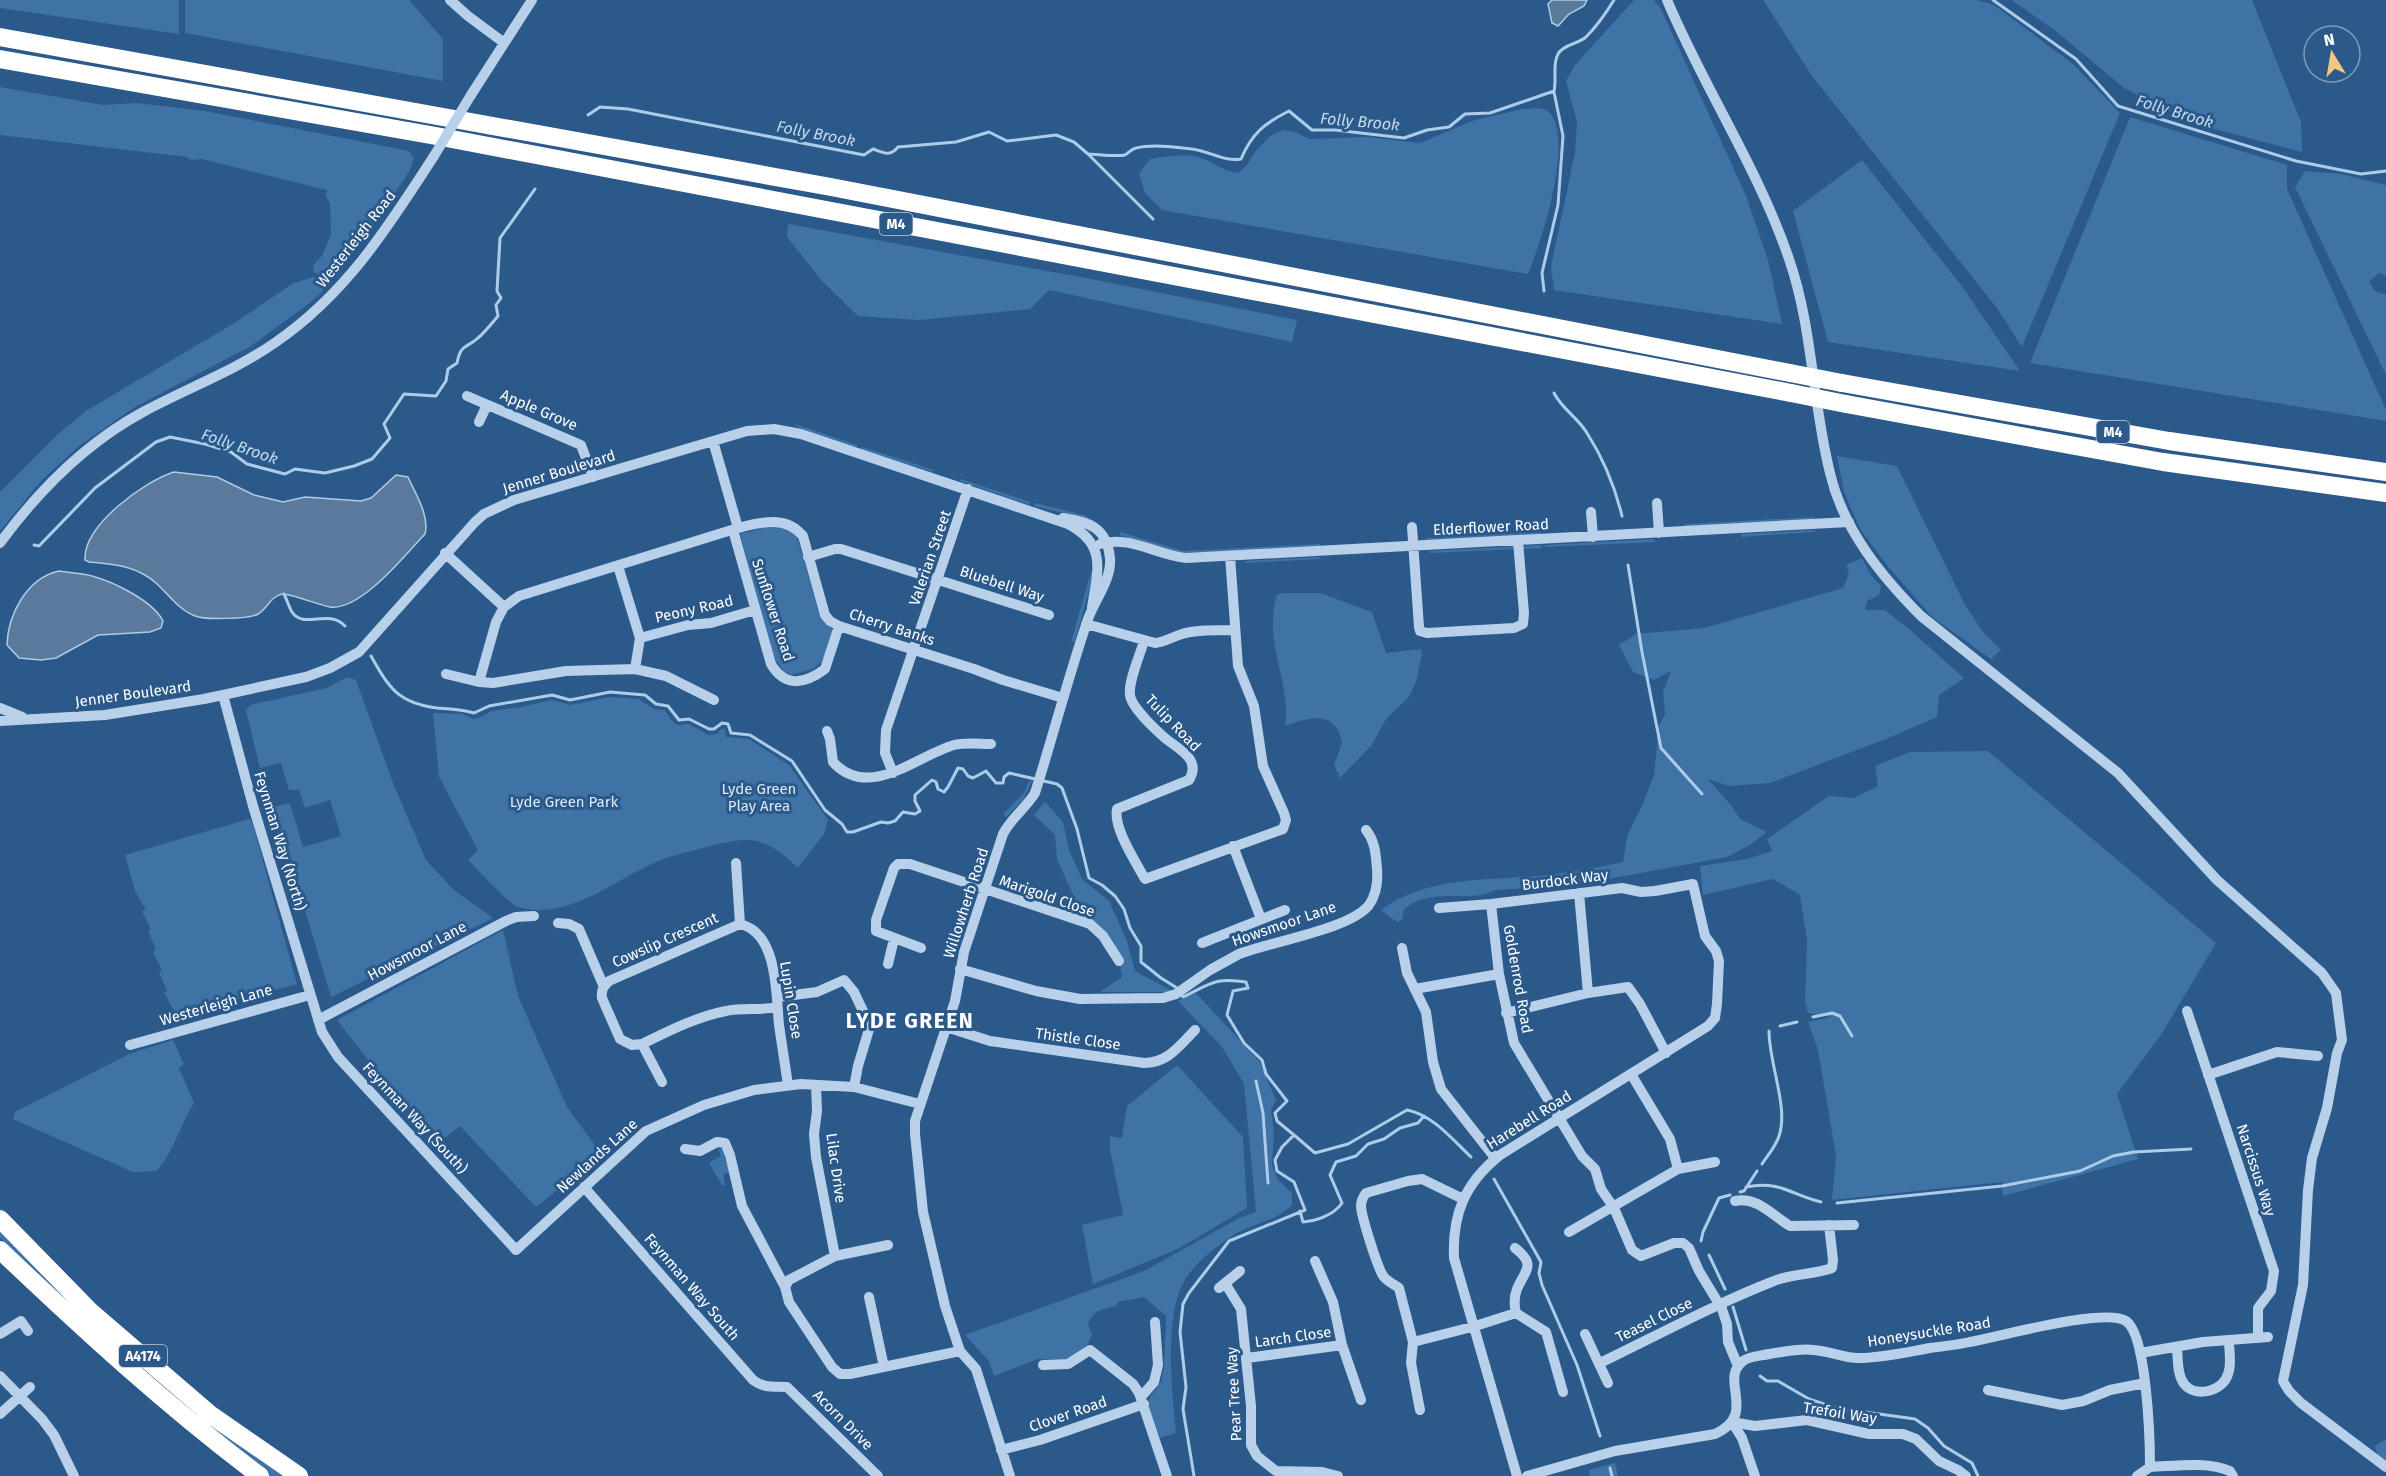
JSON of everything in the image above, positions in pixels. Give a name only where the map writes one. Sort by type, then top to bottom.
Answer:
[{"type":"highway","name":"M4","points":[[0,37],[831,188],[1842,383],[2169,441],[2386,472]]},
{"type":"highway","name":"M4","points":[[0,59],[436,136],[1846,404],[2163,462],[2386,493]]},
{"type":"highway","name":"A4174","points":[[0,1220],[90,1311],[211,1415],[299,1476]]},
{"type":"highway","name":"A4174","points":[[0,1250],[60,1308],[202,1432],[260,1476]]},
{"type":"street","points":[[450,0],[503,42]]},
{"type":"street","name":"Westerleigh Road","points":[[0,543],[53,478],[99,439],[142,412],[254,356],[275,343],[341,288],[399,211],[503,42],[532,0]]},
{"type":"street","points":[[1667,0],[1683,39],[1763,194],[1790,261],[1804,318],[1819,421],[1830,475],[1849,522],[1875,565],[1896,591],[1921,616],[2118,773],[2217,880],[2322,973],[2336,993],[2342,1040],[2337,1053],[2327,1108],[2312,1158],[2303,1285],[2283,1381],[2289,1392],[2301,1403],[2386,1467]]},
{"type":"street","name":"Apple Grove","points":[[467,396],[581,445],[593,477]]},
{"type":"street","name":"Apple Grove","points":[[479,422],[487,405]]},
{"type":"street","name":"Jenner Boulevard","points":[[0,722],[105,715],[223,695],[306,677],[330,668],[354,656],[378,632],[445,553],[475,522],[497,507],[747,431],[774,429],[801,434],[968,489],[1076,528],[1087,536],[1094,546]]},
{"type":"street","points":[[713,441],[736,529]]},
{"type":"street","name":"Valerian Street","points":[[893,773],[885,753],[884,741],[968,489]]},
{"type":"street","points":[[1657,503],[1659,533]]},
{"type":"street","points":[[1591,512],[1593,537]]},
{"type":"street","name":"Jenner Boulevard","points":[[1045,515],[1089,523],[1099,531],[1109,555]]},
{"type":"street","name":"Cherry Banks","points":[[504,607],[527,592],[736,529],[772,521],[785,522],[796,528],[803,536],[825,615],[830,621],[839,626],[1063,698]]},
{"type":"street","name":"Elderflower Road","points":[[1094,546],[1105,542],[1136,544],[1180,558],[1849,522]]},
{"type":"street","points":[[1412,527],[1419,627],[1420,631],[1426,633],[1514,628],[1523,624],[1518,541]]},
{"type":"street","name":"Sunflower Road","points":[[736,529],[755,610],[771,664],[785,680],[793,682],[817,675],[825,669],[839,626]]},
{"type":"street","points":[[1098,559],[1136,544]]},
{"type":"street","points":[[1092,607],[1098,559],[1094,546]]},
{"type":"street","name":"Bluebell Way","points":[[808,557],[841,549],[1049,615]]},
{"type":"street","points":[[445,553],[504,607],[496,622],[479,682]]},
{"type":"street","name":"Willowherb Road","points":[[1010,1476],[976,1369],[960,1351],[945,1306],[923,1212],[915,1121],[955,1001],[960,969],[984,890],[1009,824],[1035,793],[1086,624],[1107,577],[1109,555]]},
{"type":"street","points":[[1230,556],[1238,666],[1254,706],[1263,766],[1286,820],[1282,829],[1233,846],[1261,919]]},
{"type":"street","points":[[618,566],[640,638],[635,669]]},
{"type":"street","name":"Peony Road","points":[[640,638],[688,625],[711,623],[755,610]]},
{"type":"street","points":[[1086,624],[1144,641],[1160,643],[1191,632],[1234,630]]},
{"type":"street","name":"Tulip Road","points":[[1144,641],[1130,687],[1132,701],[1166,739],[1190,758],[1193,768],[1189,780],[1117,809],[1116,817],[1121,831],[1145,879],[1233,846]]},
{"type":"street","points":[[446,674],[493,683],[576,670],[635,669],[666,676],[714,700]]},
{"type":"street","name":"Feynman Way (North)","points":[[223,695],[253,806],[310,994]]},
{"type":"street","name":"Jenner Boulevard","points":[[0,708],[28,719]]},
{"type":"street","points":[[826,731],[830,739],[833,762],[846,773],[858,777],[873,778],[893,773],[957,744],[992,744]]},
{"type":"street","name":"Howsmoor Lane","points":[[960,969],[1036,991],[1080,999],[1163,998],[1179,992],[1210,970],[1239,954],[1329,927],[1363,910],[1376,891],[1378,878],[1373,842],[1366,830]]},
{"type":"street","points":[[736,863],[740,924]]},
{"type":"street","name":"Marigold Close","points":[[894,939],[876,931],[875,925],[894,868],[898,864],[910,864],[1090,924],[1103,936],[1119,961]]},
{"type":"street","name":"Burdock Way","points":[[1439,908],[1622,888],[1641,892],[1655,891],[1693,884]]},
{"type":"street","name":"Harebell Road","points":[[1516,1476],[1454,1258],[1453,1235],[1457,1212],[1480,1173],[1495,1158],[1666,1053],[1708,1026],[1715,1018],[1719,961],[1713,945],[1705,936],[1693,884]]},
{"type":"street","points":[[1579,893],[1588,993]]},
{"type":"street","name":"Goldenrod Road","points":[[1491,904],[1499,974],[1514,1043],[1582,1156],[1595,1169],[1601,1189],[1614,1208],[1624,1235],[1636,1254],[1641,1256],[1674,1243],[1683,1243],[1689,1248],[1699,1271],[1720,1305]]},
{"type":"street","points":[[1202,943],[1285,910]]},
{"type":"street","name":"Howsmoor Lane","points":[[318,1020],[506,921],[516,917],[534,916]]},
{"type":"street","name":"Cowslip Crescent","points":[[558,923],[569,924],[579,929],[604,987]]},
{"type":"street","name":"Cowslip Crescent","points":[[642,1044],[632,1045],[620,1039],[602,998],[601,991],[604,987],[609,981],[740,924]]},
{"type":"street","name":"Lupin Close","points":[[740,924],[751,927],[763,940],[771,962],[788,1085]]},
{"type":"street","points":[[888,964],[894,939],[921,948]]},
{"type":"street","points":[[1402,948],[1407,973],[1426,1012],[1433,1062],[1441,1089],[1495,1158]]},
{"type":"street","points":[[1415,989],[1499,974]]},
{"type":"street","points":[[662,1082],[642,1044],[703,1017],[728,1010],[762,1010],[778,1002],[817,992],[844,980],[869,1020],[870,1026],[860,1057],[854,1087]]},
{"type":"street","points":[[1506,1013],[1588,993],[1628,987],[1641,1004],[1666,1053]]},
{"type":"street","name":"Feynman Way (South)","points":[[310,994],[322,1032],[339,1057],[519,1247]]},
{"type":"street","name":"Westerleigh Lane","points":[[130,1045],[310,994]]},
{"type":"street","name":"Narcissus Way","points":[[2187,1011],[2274,1270],[2271,1291],[2258,1308],[2263,1338],[2229,1341]]},
{"type":"street","name":"Thistle Close","points":[[946,1027],[990,1041],[1144,1063],[1156,1063],[1168,1058],[1195,1030]]},
{"type":"street","points":[[2208,1074],[2277,1052],[2318,1056]]},
{"type":"street","points":[[1631,1074],[1670,1139],[1678,1169]]},
{"type":"street","name":"Newlands Lane","points":[[519,1247],[638,1138],[656,1125],[723,1098],[788,1085],[816,1085],[854,1087],[920,1104]]},
{"type":"street","name":"Lilac Drive","points":[[816,1085],[817,1111],[814,1134],[816,1157],[835,1256]]},
{"type":"street","points":[[685,1149],[700,1151],[717,1142],[725,1143],[742,1206],[785,1287],[789,1302],[832,1367],[840,1374],[960,1351]]},
{"type":"street","points":[[1569,1232],[1678,1169],[1715,1162]]},
{"type":"street","points":[[1420,1410],[1411,1363],[1413,1342],[1399,1288],[1384,1277],[1365,1223],[1361,1207],[1362,1198],[1366,1193],[1422,1179],[1463,1199]]},
{"type":"street","name":"Feynman Way South","points":[[584,1187],[753,1380],[760,1386],[788,1387]]},
{"type":"street","points":[[1735,1201],[1745,1199],[1773,1212],[1790,1226],[1798,1228],[1854,1225]]},
{"type":"street","name":"Teasel Close","points":[[1600,1363],[1775,1280],[1793,1274],[1832,1268],[1829,1225]]},
{"type":"street","points":[[785,1287],[789,1280],[835,1256],[888,1245]]},
{"type":"street","points":[[1515,1248],[1526,1258],[1527,1264],[1526,1275],[1516,1295],[1515,1313]]},
{"type":"street","points":[[1315,1261],[1333,1302],[1342,1345],[1361,1400]]},
{"type":"street","name":"Pear Tree Way","points":[[1240,1271],[1222,1285],[1241,1309],[1251,1406],[1251,1445],[1257,1456],[1276,1470],[1322,1472],[1338,1476]]},
{"type":"street","points":[[869,1296],[885,1367]]},
{"type":"street","points":[[1527,1476],[1615,1452],[1715,1434],[1725,1429],[1732,1422],[1738,1407],[1734,1377],[1738,1366],[1728,1342],[1727,1324],[1720,1305]]},
{"type":"street","points":[[1413,1342],[1515,1313],[1546,1332],[1563,1392]]},
{"type":"street","name":"Honeysuckle Road","points":[[1738,1366],[1750,1358],[1796,1350],[1816,1350],[1858,1358],[1879,1356],[1970,1342],[2102,1317],[2126,1321],[2132,1328],[2140,1353]]},
{"type":"street","points":[[0,1334],[21,1321],[28,1331]]},
{"type":"street","points":[[1142,1401],[1154,1382],[1158,1365],[1155,1322]]},
{"type":"street","points":[[1585,1334],[1608,1383]]},
{"type":"street","points":[[1043,1365],[1068,1364],[1090,1350],[1094,1338]]},
{"type":"street","points":[[2150,1467],[2150,1428],[2140,1353],[2202,1342],[2229,1341],[2230,1371],[2222,1385],[2207,1391],[2198,1391],[2185,1385],[2179,1368],[2177,1347]]},
{"type":"street","name":"Larch Close","points":[[1247,1358],[1342,1345]]},
{"type":"street","points":[[1090,1350],[1133,1384],[1142,1401],[1167,1476]]},
{"type":"street","points":[[0,1376],[42,1419],[54,1435],[74,1476]]},
{"type":"street","points":[[1988,1390],[2062,1405],[2083,1401],[2110,1390],[2145,1383]]},
{"type":"street","points":[[0,1414],[30,1387]]},
{"type":"street","name":"Acorn Drive","points":[[788,1387],[878,1476]]},
{"type":"street","name":"Clover Road","points":[[1001,1450],[1040,1440],[1142,1401]]},
{"type":"street","name":"Trefoil Way","points":[[1732,1422],[1755,1426],[1808,1420],[1869,1434],[1903,1434],[1916,1439],[1940,1461],[1966,1476]]},
{"type":"street","points":[[1732,1422],[1742,1437],[1755,1476]]},
{"type":"street","points":[[2137,1476],[2150,1467],[2209,1466],[2222,1467],[2230,1471],[2232,1476]]},
{"type":"green space","points":[[0,0],[179,0],[179,34],[0,8]]},
{"type":"green space","points":[[185,0],[409,0],[443,39],[443,81],[185,33]]},
{"type":"green space","points":[[1634,0],[1654,0],[1661,9],[1746,196],[1768,260],[1782,324],[1554,290],[1551,267],[1575,152],[1577,122],[1566,81],[1575,65]]},
{"type":"green space","points":[[1763,0],[1977,0],[1994,5],[2073,64],[2120,113],[2022,347],[1997,308],[1812,76]]},
{"type":"green space","points":[[2012,0],[2252,0],[2301,122],[2302,152],[2191,123],[2124,88],[2057,32]]},
{"type":"green space","points":[[0,87],[103,105],[137,103],[205,111],[409,151],[414,158],[409,172],[336,278],[326,279],[313,271],[314,264],[322,256],[331,234],[330,203],[326,196],[327,190],[202,159],[191,160],[187,157],[0,135]]},
{"type":"green space","points":[[1540,108],[1549,112],[1556,125],[1559,144],[1553,192],[1528,274],[1162,210],[1145,193],[1139,174],[1150,159],[1180,155],[1198,157],[1238,173],[1270,136],[1283,130],[1296,132],[1309,139],[1367,137],[1420,143],[1472,121],[1522,109]]},
{"type":"green space","points":[[2130,117],[2287,165],[2287,189],[2386,410],[2386,421],[2030,363]]},
{"type":"green space","points":[[1862,160],[1961,285],[2020,371],[1828,342],[1793,211]]},
{"type":"green space","points":[[2305,171],[2341,174],[2386,185],[2386,276],[2379,273],[2369,282],[2375,291],[2386,295],[2386,375],[2295,187]]},
{"type":"green space","points":[[788,224],[1086,278],[1297,320],[1292,342],[1049,290],[1030,309],[919,320],[858,316],[822,281],[787,237]]},
{"type":"green space","points":[[313,277],[324,288],[311,302],[251,346],[135,407],[79,446],[41,481],[0,531],[0,492],[57,435],[86,411],[236,322],[292,284]]},
{"type":"green space","points":[[795,424],[857,445],[856,447],[797,427]]},
{"type":"green space","points":[[862,447],[934,470],[933,472],[861,449]]},
{"type":"green space","points":[[1837,456],[1897,466],[1965,605],[1983,632],[2001,650],[1991,659],[1932,617],[1886,564],[1860,529],[1844,492]]},
{"type":"green space","points":[[961,479],[1030,502],[1030,505],[960,481]]},
{"type":"green space","points":[[1035,503],[1084,515],[1098,523],[1034,506]]},
{"type":"green space","points":[[1814,517],[1814,520],[1685,527],[1685,524]]},
{"type":"green space","points":[[774,525],[789,529],[798,540],[819,613],[825,623],[835,631],[824,660],[813,669],[791,675],[784,672],[774,658],[740,534]]},
{"type":"green space","points":[[1815,530],[1815,532],[1741,537],[1741,534]]},
{"type":"green space","points":[[1120,532],[1183,551],[1320,544],[1320,547],[1189,553],[1169,551],[1120,535]]},
{"type":"green space","points":[[1541,532],[1541,535],[1426,541],[1426,538]]},
{"type":"green space","points":[[1654,539],[1655,542],[1545,547],[1545,545]]},
{"type":"green space","points":[[1541,545],[1542,548],[1430,553],[1429,551]]},
{"type":"green space","points":[[1320,557],[1321,559],[1245,563],[1245,561]]},
{"type":"green space","points":[[1862,558],[1870,574],[1881,586],[1879,595],[1867,601],[1865,610],[1885,610],[1964,678],[1939,695],[1937,717],[1770,783],[1729,786],[1708,779],[1740,819],[1767,832],[1750,845],[1727,857],[1576,885],[1495,890],[1473,896],[1428,898],[1404,909],[1402,920],[1397,922],[1381,910],[1400,898],[1443,884],[1555,874],[1623,862],[1627,836],[1654,775],[1659,725],[1665,714],[1663,692],[1671,671],[1654,680],[1633,672],[1619,645],[1636,634],[1704,628],[1843,588],[1849,573],[1846,565]]},
{"type":"green space","points":[[1091,572],[1094,572],[1075,641],[1071,642]]},
{"type":"green space","points":[[1281,593],[1320,593],[1372,612],[1386,653],[1421,649],[1416,682],[1409,697],[1386,719],[1371,746],[1340,778],[1334,765],[1342,743],[1334,725],[1328,720],[1312,718],[1285,726],[1285,694],[1273,630],[1273,613],[1277,595]]},
{"type":"green space","points":[[347,677],[356,680],[393,783],[426,860],[455,891],[493,918],[331,997],[274,807],[290,803],[303,847],[341,836],[330,800],[305,808],[299,790],[289,790],[281,763],[260,768],[246,711],[250,705],[327,688]]},
{"type":"green space","name":"Lyde Green Park","points":[[610,697],[638,699],[654,709],[665,710],[677,725],[689,724],[708,735],[717,734],[721,729],[725,729],[726,737],[749,739],[789,765],[828,820],[824,834],[798,868],[775,849],[765,844],[756,841],[734,841],[664,859],[570,905],[536,910],[518,907],[508,900],[468,860],[478,850],[439,777],[433,713],[463,714],[473,719],[491,711],[552,700],[570,705]]},
{"type":"green space","points":[[1988,751],[2216,943],[2161,1035],[2117,1094],[2138,1159],[2003,1196],[2002,1182],[1832,1200],[1836,1156],[1818,1050],[1808,1022],[1832,1017],[1808,1013],[1805,1002],[1807,940],[1800,895],[1773,879],[1703,895],[1700,866],[1747,859],[1772,851],[1767,839],[1829,796],[1854,798],[1878,786],[1875,766],[1910,752]]},
{"type":"green space","points":[[1029,781],[1032,781],[1023,800],[1006,817],[1003,814],[1024,793]]},
{"type":"green space","points":[[1045,802],[1063,822],[1069,850],[1082,879],[1109,901],[1127,941],[1135,971],[1174,992],[1100,992],[1122,977],[1120,966],[1122,960],[1106,936],[1094,924],[1068,911],[1073,895],[1057,859],[1055,835],[1034,815]]},
{"type":"green space","points":[[249,819],[252,821],[297,984],[176,1015],[164,992],[167,991],[159,972],[162,970],[153,952],[156,950],[148,931],[151,930],[142,911],[146,910],[135,891],[125,855]]},
{"type":"green space","points":[[503,930],[518,996],[567,1107],[602,1155],[536,1207],[460,1126],[441,1141],[376,1070],[337,1020]]},
{"type":"green space","points":[[1196,993],[1259,1061],[1276,1100],[1271,1110],[1274,1132],[1272,1165],[1278,1180],[1292,1193],[1292,1205],[1279,1215],[1228,1238],[1200,1261],[1184,1281],[1178,1296],[1172,1334],[1171,1355],[1176,1433],[1160,1438],[1148,1405],[1150,1397],[1161,1382],[1164,1367],[1166,1316],[1144,1297],[1118,1302],[1116,1306],[1095,1313],[1088,1325],[1092,1334],[1088,1344],[1078,1353],[1066,1359],[1038,1359],[994,1376],[988,1360],[965,1335],[1144,1271],[1239,1218],[1256,1212],[1244,1084],[1222,1047],[1178,1001]]},
{"type":"green space","points":[[173,1040],[184,1064],[179,1068],[194,1103],[168,1155],[157,1171],[133,1172],[13,1119],[15,1112],[129,1054]]},
{"type":"green space","points":[[1177,1065],[1243,1137],[1247,1208],[1178,1249],[1093,1284],[1082,1225],[1123,1215],[1110,1150],[1110,1136],[1122,1138],[1127,1106]]},
{"type":"green space","points":[[718,1149],[722,1150],[730,1172],[723,1174],[725,1185],[722,1185],[709,1163],[721,1156]]},
{"type":"green space","points":[[0,1230],[285,1476],[270,1476],[223,1441],[35,1274],[0,1238]]},
{"type":"green space","points":[[2386,1439],[2386,1463],[2378,1459],[2375,1446]]},
{"type":"green space","points":[[1615,1463],[1618,1476],[1590,1476],[1589,1470]]},
{"type":"shaded area","points":[[1552,0],[1587,0],[1584,6],[1569,14],[1558,26],[1552,23],[1548,4]]},
{"type":"shaded area","points":[[174,472],[217,477],[254,495],[283,502],[305,497],[361,501],[371,498],[396,475],[408,477],[424,512],[425,534],[382,580],[355,600],[342,606],[330,607],[282,594],[253,616],[208,618],[195,616],[174,602],[157,584],[142,573],[125,567],[85,560],[87,547],[94,533],[118,506],[148,485]]},
{"type":"shaded area","points":[[59,571],[92,576],[132,593],[151,606],[158,614],[163,621],[161,628],[150,632],[98,635],[56,658],[41,660],[19,658],[7,645],[15,610],[21,599],[38,581]]},
{"type":"waterway","name":"Folly Brook","points":[[588,115],[600,107],[628,109],[864,155],[873,149],[889,153],[898,147],[956,142],[989,132],[1007,141],[1056,135],[1074,142],[1088,154],[1121,156],[1136,148],[1164,146],[1198,150],[1235,160],[1241,159],[1260,130],[1289,111],[1312,130],[1335,130],[1404,138],[1427,130],[1449,127],[1465,114],[1490,113],[1554,91],[1555,63],[1558,54],[1586,37],[1614,0]]},
{"type":"waterway","name":"Folly Brook","points":[[1993,0],[2076,59],[2118,106],[2296,161],[2361,174],[2386,171]]},
{"type":"waterway","points":[[1544,291],[1542,273],[1558,205],[1563,136],[1554,92]]},
{"type":"waterway","points":[[1089,155],[1153,219]]},
{"type":"waterway","name":"Folly Brook","points":[[34,545],[39,546],[95,488],[156,442],[170,437],[231,452],[247,464],[285,474],[295,469],[325,473],[372,459],[390,438],[384,424],[404,394],[436,396],[446,381],[448,369],[457,363],[462,349],[481,336],[498,316],[496,305],[501,298],[497,291],[500,238],[535,189]]},
{"type":"waterway","points":[[1554,393],[1583,428],[1598,452],[1616,494],[1622,516]]},
{"type":"waterway","points":[[1628,565],[1661,748],[1702,794]]},
{"type":"waterway","points":[[284,594],[292,612],[297,617],[310,620],[331,619],[345,626]]},
{"type":"waterway","points":[[371,656],[383,677],[396,692],[424,706],[474,713],[489,706],[552,695],[570,700],[610,692],[645,695],[656,704],[668,706],[679,720],[689,719],[709,729],[714,729],[722,723],[728,724],[731,733],[750,735],[792,761],[825,810],[842,824],[847,832],[881,822],[895,821],[903,812],[915,814],[920,811],[915,795],[932,780],[936,782],[938,789],[944,792],[958,768],[963,769],[968,776],[973,778],[986,771],[996,783],[1003,783],[1004,777],[1009,773],[1057,784],[1062,788],[1077,829],[1089,878],[1115,896],[1124,909],[1130,928],[1141,946],[1141,962],[1177,988],[1183,997],[1220,981],[1246,982],[1248,988],[1233,991],[1227,1015],[1244,1043],[1262,1060],[1266,1074],[1287,1101],[1275,1113],[1277,1121],[1294,1135],[1282,1147],[1275,1160],[1277,1171],[1294,1182],[1305,1210],[1229,1241],[1183,1304],[1180,1332],[1186,1387],[1183,1409],[1194,1476]]},
{"type":"waterway","points":[[1813,1017],[1832,1013],[1840,1016],[1852,1036]]},
{"type":"waterway","points":[[1780,1026],[1797,1022]]},
{"type":"waterway","points":[[1762,1164],[1779,1136],[1782,1112],[1769,1031]]},
{"type":"waterway","points":[[1256,1081],[1263,1113],[1268,1183]]},
{"type":"waterway","points":[[1294,1135],[1315,1153],[1348,1144],[1407,1110],[1434,1122],[1471,1157]]},
{"type":"waterway","points":[[1300,1211],[1303,1222],[1319,1219],[1334,1211],[1342,1203],[1330,1175],[1336,1162],[1356,1156],[1368,1144],[1384,1139],[1400,1128],[1418,1123],[1424,1116]]},
{"type":"waterway","points":[[1837,1203],[2002,1186],[2080,1171],[2113,1156],[2134,1152],[2191,1149]]},
{"type":"waterway","points":[[1740,1192],[1744,1191],[1757,1171]]},
{"type":"waterway","points":[[1494,1179],[1541,1262],[1539,1273],[1542,1285],[1577,1365],[1600,1436]]},
{"type":"waterway","points":[[1746,1187],[1768,1185],[1821,1202]]},
{"type":"waterway","points":[[1701,1241],[1719,1198],[1730,1195]]},
{"type":"waterway","points":[[1709,1255],[1725,1289]]},
{"type":"waterway","points":[[1733,1307],[1746,1350]]},
{"type":"waterway","points":[[1760,1376],[1767,1381],[1778,1381],[1809,1399],[1836,1408],[1915,1419],[1928,1428],[1944,1446],[1972,1463],[1978,1476]]},
{"type":"waterway","points":[[1610,1468],[1612,1476]]},
{"type":"district","name":"LYDE GREEN","points":[[910,1021]]},
{"type":"park label","name":"Lyde Green Play Area","points":[[759,798]]}]
